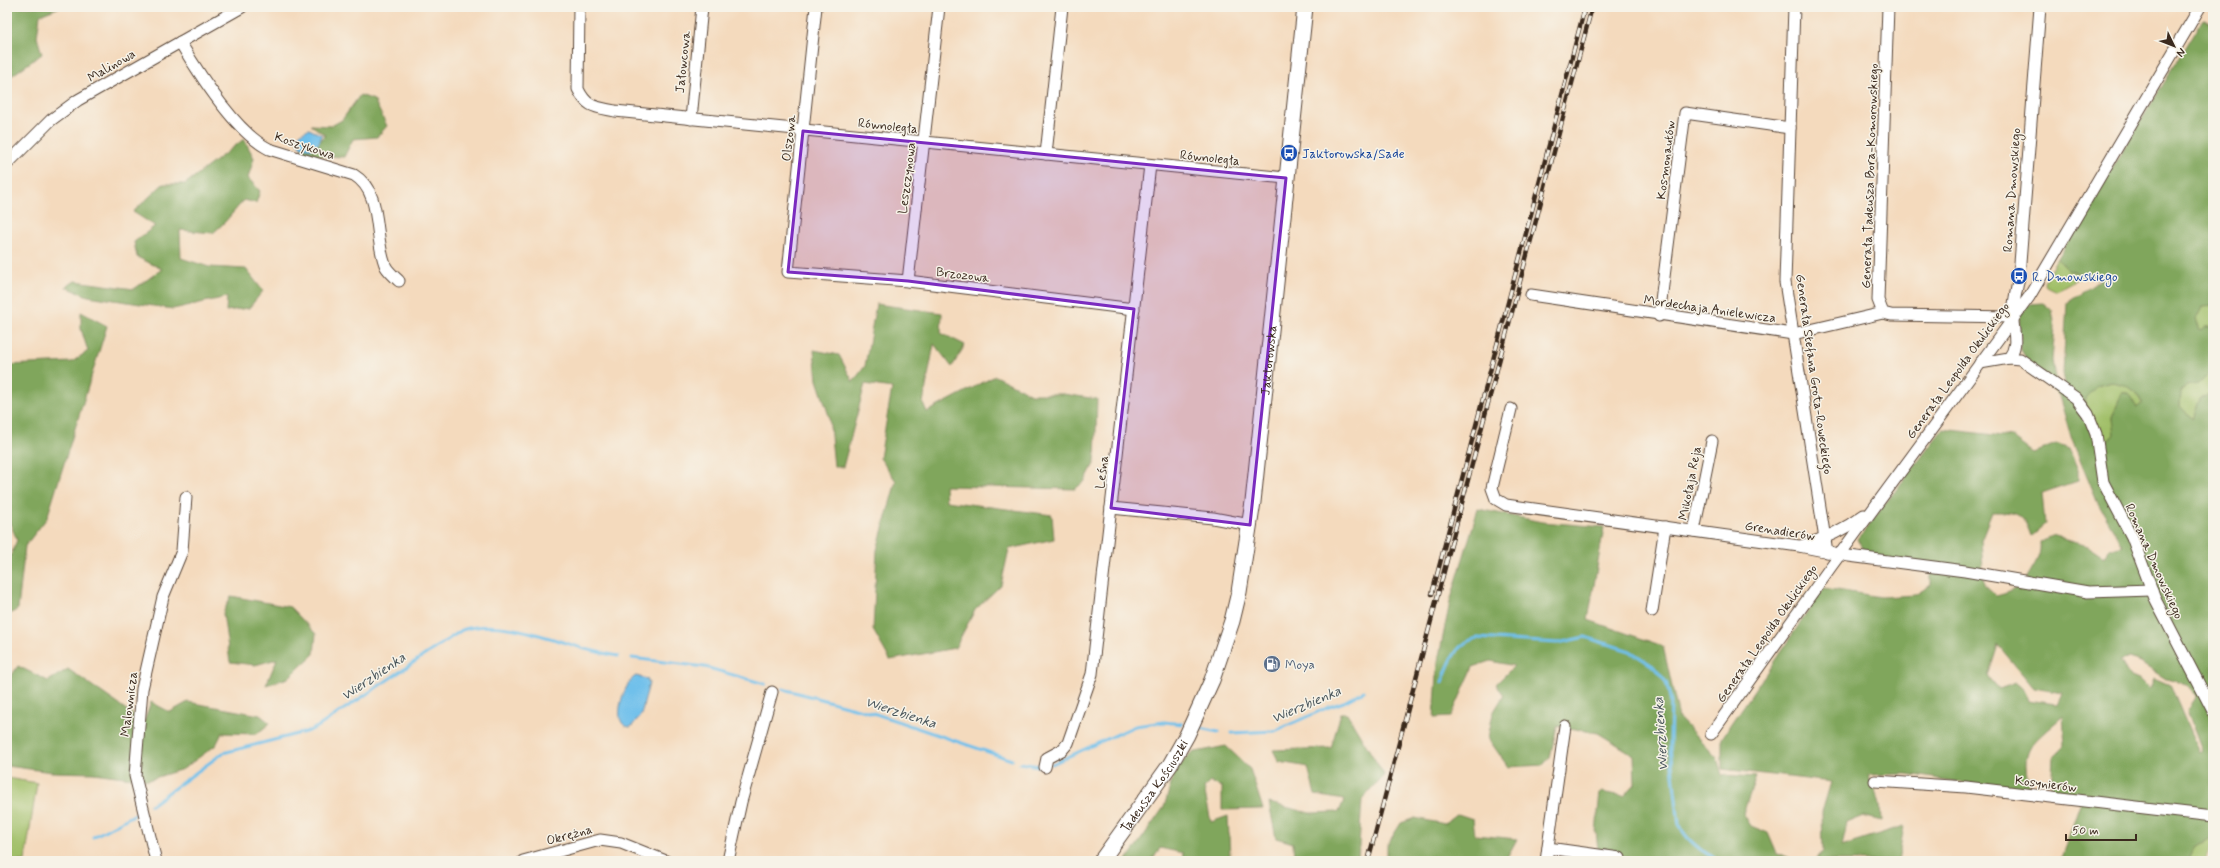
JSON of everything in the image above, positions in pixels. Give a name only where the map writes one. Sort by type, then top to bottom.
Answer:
[{"type":"main road","name":"Jaktorowska","points":[[1202,707],[1232,621],[1239,592],[1250,525],[1305,7]]},
{"type":"main road","name":"Tadeusza Kościuszki","points":[[1101,861],[1170,765],[1202,707]]},
{"type":"street","name":"Malinowa","points":[[7,164],[51,120],[67,108],[242,7]]},
{"type":"street","name":"Równoległa","points":[[579,7],[577,65],[578,88],[583,99],[590,105],[615,111],[803,131],[1286,178]]},
{"type":"street","name":"Jałowcowa","points":[[691,119],[702,7]]},
{"type":"street","name":"Olszowa","points":[[788,272],[816,7]]},
{"type":"street","name":"Leszczynowa","points":[[908,281],[939,7]]},
{"type":"street","points":[[1046,154],[1062,7]]},
{"type":"street","name":"Generała Stefana Grota-Roweckiego","points":[[1794,7],[1785,282],[1827,552]]},
{"type":"street","name":"Generała Tadeusza Bora-Komorowskiego","points":[[1883,312],[1878,300],[1888,7]]},
{"type":"street","name":"Romana Dmowskiego","points":[[2009,358],[2014,351],[2015,326],[2012,318],[2019,276],[2040,7]]},
{"type":"street","name":"Generała Leopolda Okulickiego","points":[[1711,734],[1839,555],[2038,283],[2200,7]]},
{"type":"street","name":"Koszykowa","points":[[180,42],[207,84],[234,119],[256,143],[268,149],[354,175],[361,180],[372,199],[386,268],[399,281]]},
{"type":"street","name":"Kosmonautów","points":[[1659,316],[1685,113],[1790,128]]},
{"type":"street","name":"Leśna","points":[[1045,767],[1047,758],[1062,750],[1068,743],[1092,674],[1150,165]]},
{"type":"street","name":"Brzozowa","points":[[788,272],[908,281],[1134,309]]},
{"type":"street","name":"Mordechaja Anielewicza","points":[[1531,295],[1659,316],[1793,334],[1883,312]]},
{"type":"street","points":[[1883,312],[1890,315],[2012,318]]},
{"type":"street","points":[[1980,363],[2009,358]]},
{"type":"street","name":"Romana Dmowskiego","points":[[2009,358],[2020,359],[2076,398],[2088,414],[2098,440],[2104,482],[2132,538],[2152,590],[2213,711]]},
{"type":"street","name":"Grenadierów","points":[[1511,409],[1492,488],[1496,499],[1506,505],[1799,546],[1839,555],[1965,571],[2088,592],[2152,590]]},
{"type":"street","name":"Mikołaja Reja","points":[[1694,531],[1712,440]]},
{"type":"street","name":"Malownicza","points":[[156,861],[135,776],[142,689],[163,597],[181,554],[186,497]]},
{"type":"street","points":[[1799,546],[1825,539],[1847,528],[1874,507]]},
{"type":"street","points":[[1111,508],[1213,518],[1250,525]]},
{"type":"street","points":[[1652,611],[1665,527]]},
{"type":"street","points":[[728,861],[741,802],[772,692]]},
{"type":"street","points":[[1546,861],[1565,726]]},
{"type":"street","name":"Kosynierów","points":[[1875,781],[1966,787],[2213,816]]},
{"type":"street","name":"Okrężna","points":[[523,861],[553,857],[600,840],[610,840],[642,850],[666,861]]},
{"type":"street","points":[[1548,848],[1620,858]]},
{"type":"highlighted area","points":[[803,131],[1286,178],[1250,525],[1111,508],[1134,309],[908,281],[788,272]]},
{"type":"green space","points":[[7,7],[60,7],[40,15],[37,37],[42,54],[7,79]]},
{"type":"green space","points":[[2203,19],[2213,25],[2213,306],[2202,307],[2196,319],[2200,330],[2205,327],[2213,327],[2213,369],[2198,384],[2187,386],[2181,391],[2180,406],[2192,419],[2200,400],[2213,391],[2213,703],[2205,705],[2213,721],[2213,837],[2195,847],[2186,861],[2060,861],[2083,796],[2051,791],[2053,757],[2065,745],[2063,716],[2035,741],[2030,748],[2026,766],[2027,778],[2031,793],[1907,774],[1868,775],[1880,804],[1881,821],[1863,816],[1846,823],[1841,846],[1904,826],[1898,861],[1815,861],[1823,851],[1822,812],[1831,782],[1722,769],[1722,738],[1824,588],[1881,597],[1915,595],[1931,585],[1931,569],[1866,554],[1858,539],[1943,429],[2011,437],[2033,453],[2056,444],[2069,449],[2078,470],[2078,481],[2042,493],[2045,524],[2031,536],[2025,522],[2018,515],[2007,512],[1992,512],[1981,540],[1984,585],[1996,596],[2014,590],[2025,580],[2037,559],[2040,549],[2040,542],[2052,536],[2087,546],[2105,558],[2108,549],[2122,545],[2099,505],[2072,440],[2059,396],[2035,373],[2021,350],[2019,316],[2030,304],[2043,303],[2052,310],[2055,327],[2052,360],[2057,390],[2067,394],[2063,373],[2067,302],[2101,279],[2067,270],[2058,257]],"holes":[[[2112,382],[2131,388],[2143,404],[2137,408],[2128,393],[2122,393],[2112,418],[2114,435],[2106,442],[2098,434],[2092,422],[2085,398],[2097,386]],[[1998,645],[2034,688],[2062,693],[2057,704],[2028,700],[2022,688],[2016,683],[1999,689],[1988,676]],[[2130,659],[2142,664],[2166,679],[2186,684],[2197,696],[2187,710],[2202,750],[2199,752],[2170,685],[2154,678],[2150,689],[2141,680],[2129,675],[2120,662]]]},
{"type":"green space","points":[[360,95],[374,100],[387,126],[377,137],[353,139],[344,157],[305,155],[301,147],[314,149],[325,135],[311,125],[331,126],[342,120]]},
{"type":"green space","points":[[244,139],[254,158],[248,178],[260,191],[256,203],[244,200],[213,233],[180,230],[181,258],[209,267],[246,269],[263,291],[249,308],[226,311],[227,297],[173,309],[88,296],[66,287],[75,281],[134,289],[162,269],[137,257],[134,242],[155,226],[133,212],[163,184],[185,184]]},
{"type":"green space","points":[[2058,257],[2067,270],[2085,275],[2056,291],[2046,286],[2044,283],[2046,276]]},
{"type":"green space","points":[[876,304],[942,313],[941,333],[965,345],[952,367],[934,344],[923,403],[927,412],[995,376],[1031,394],[1063,394],[1097,399],[1095,462],[1085,481],[1075,489],[945,486],[946,501],[1052,515],[1054,539],[1009,549],[1001,585],[975,610],[955,648],[890,660],[873,630],[877,550],[896,481],[880,458],[892,388],[865,384],[843,467],[834,466],[829,416],[817,380],[814,350],[839,355],[853,382],[865,366]]},
{"type":"green space","points":[[2213,306],[2213,327],[2205,327],[2200,330],[2196,319],[2202,307]]},
{"type":"green space","points":[[81,312],[107,326],[47,518],[25,546],[18,609],[7,616],[7,565],[17,540],[7,516],[7,365],[72,362],[88,351],[81,329]]},
{"type":"green space","points":[[2213,369],[2213,391],[2200,400],[2192,419],[2180,406],[2181,391]]},
{"type":"green space","points":[[2112,382],[2128,386],[2134,391],[2143,405],[2137,408],[2128,393],[2122,393],[2112,418],[2114,435],[2106,442],[2098,434],[2092,422],[2085,398],[2097,386]]},
{"type":"green space","points":[[1478,509],[1542,522],[1604,527],[1588,620],[1663,646],[1679,718],[1717,758],[1722,775],[1756,777],[1743,813],[1751,826],[1768,833],[1777,854],[1794,861],[1639,861],[1598,849],[1596,832],[1600,792],[1624,796],[1635,784],[1634,755],[1598,733],[1557,726],[1550,757],[1543,765],[1508,767],[1488,738],[1493,713],[1504,695],[1496,684],[1514,666],[1491,661],[1473,667],[1451,717],[1434,718],[1438,661],[1450,602]]},
{"type":"green space","points":[[231,596],[290,607],[316,634],[314,654],[288,678],[266,685],[277,659],[255,665],[230,662],[223,613]]},
{"type":"green space","points":[[18,666],[48,681],[68,669],[144,722],[151,702],[170,712],[188,702],[260,715],[270,723],[257,734],[222,733],[216,745],[183,769],[148,780],[93,773],[52,772],[7,766],[7,682]]},
{"type":"green space","points":[[1341,713],[1347,713],[1384,775],[1362,800],[1358,861],[1283,861],[1294,860],[1293,843],[1276,838],[1269,803],[1310,813],[1339,812],[1344,800],[1315,795],[1308,767],[1279,762],[1273,750],[1331,748]]},
{"type":"green space","points":[[1226,746],[1250,769],[1263,809],[1222,810],[1222,787],[1210,782],[1204,788],[1211,822],[1228,816],[1230,857],[1219,857],[1219,861],[1182,861],[1183,853],[1160,848],[1152,861],[1126,861],[1164,807],[1175,771],[1191,753]]},
{"type":"green space","points":[[7,778],[37,783],[25,861],[7,861]]},
{"type":"green space","points":[[1458,814],[1473,819],[1475,835],[1517,839],[1505,861],[1387,861],[1387,845],[1401,823],[1415,818],[1445,824]]},
{"type":"green space","points":[[2213,837],[2213,844],[2203,861],[2186,861],[2195,847]]},
{"type":"water","points":[[309,129],[322,135],[319,143],[312,149],[301,147],[297,142],[299,135]]},
{"type":"water","points":[[636,676],[647,679],[649,683],[641,715],[631,727],[624,725],[621,720],[620,712],[621,703],[627,686]]},
{"type":"waterway","name":"Wierzbienka","points":[[151,805],[223,753],[309,731],[319,726],[462,630],[492,626],[507,628],[540,635],[589,650],[618,656]]},
{"type":"waterway","name":"Wierzbienka","points":[[1442,682],[1454,654],[1464,644],[1470,640],[1478,638],[1558,643],[1585,637],[1630,651],[1653,666],[1666,682],[1671,701],[1670,748],[1679,825],[1691,842],[1721,861]]},
{"type":"waterway","name":"Wierzbienka","points":[[632,658],[705,667],[765,684]]},
{"type":"waterway","name":"Wierzbienka","points":[[783,689],[873,713],[1012,760]]},
{"type":"waterway","name":"Wierzbienka","points":[[1232,733],[1275,731],[1329,707],[1344,702],[1364,691]]},
{"type":"waterway","name":"Wierzbienka","points":[[1052,764],[1135,726],[1164,722],[1182,724]]},
{"type":"waterway","name":"Wierzbienka","points":[[1201,728],[1218,732]]},
{"type":"waterway","name":"Wierzbienka","points":[[1020,763],[1039,766]]},
{"type":"waterway","name":"Wierzbienka","points":[[93,837],[139,812]]},
{"type":"railway","points":[[1432,594],[1585,7]]},
{"type":"railway","points":[[1368,861],[1592,7]]},
{"type":"place","name":"Jaktorowska/Sade","points":[[1289,153]]},
{"type":"place","name":"R. Dmowskiego","points":[[2019,276]]},
{"type":"place","name":"Moya","points":[[1272,664]]}]
